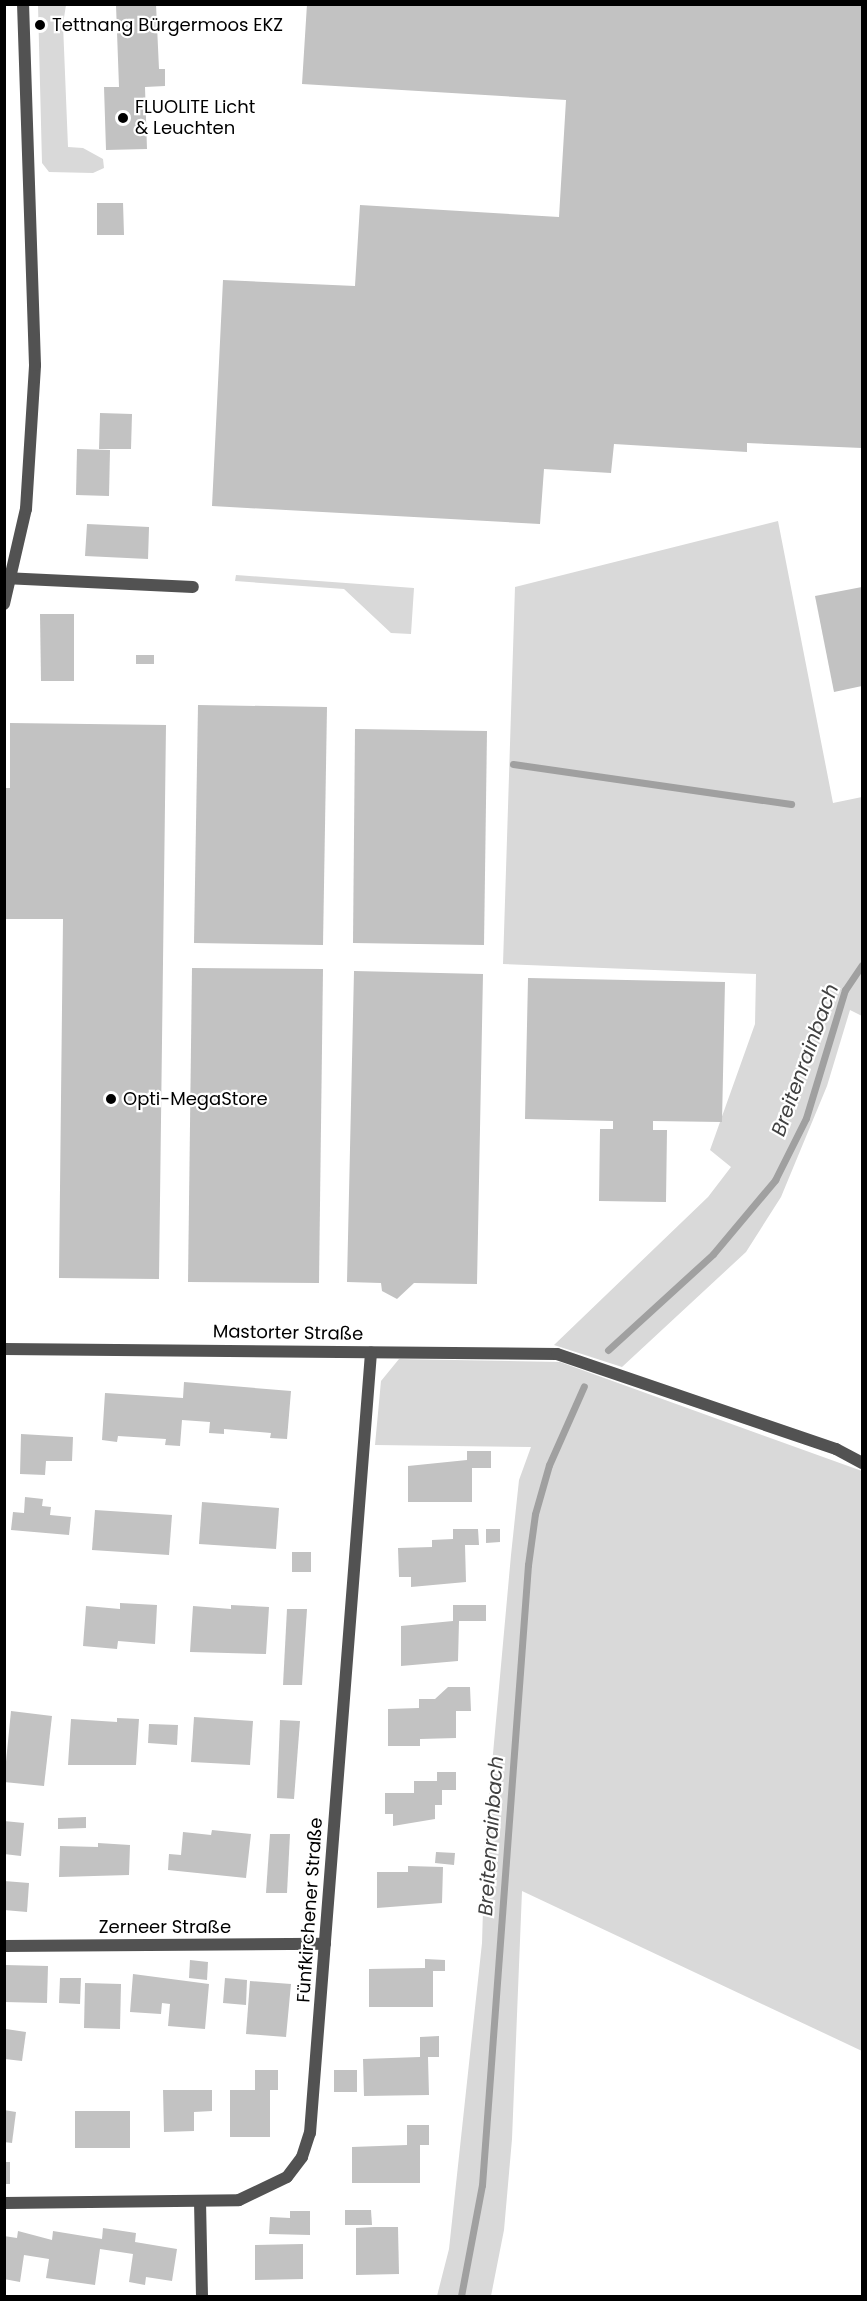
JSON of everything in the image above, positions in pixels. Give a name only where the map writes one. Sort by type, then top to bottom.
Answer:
[{"type":"street","points":[[4,604],[26,509],[35,365],[23,4]]},
{"type":"street","points":[[9,578],[194,586]]},
{"type":"street","name":"Mastorter Straße","points":[[4,1348],[371,1352],[575,1358],[862,1463]]},
{"type":"street","name":"Fünfkirchener Straße","points":[[4,2203],[239,2200],[261,2193],[287,2177],[302,2157],[310,2133],[371,1352]]},
{"type":"street","name":"Zerneer Straße","points":[[4,1946],[325,1944]]},
{"type":"street","points":[[200,2201],[202,2296]]},
{"type":"shaded area","points":[[38,5],[66,5],[63,24],[68,147],[83,148],[103,159],[104,168],[93,173],[49,172],[42,163]]},
{"type":"shaded area","points":[[778,521],[833,803],[862,797],[862,1016],[850,1010],[827,1086],[781,1197],[746,1252],[622,1367],[554,1345],[708,1197],[731,1167],[710,1150],[755,1024],[756,974],[503,964],[515,587]]},
{"type":"shaded area","points":[[236,575],[414,588],[411,634],[391,633],[344,589],[235,581]]},
{"type":"shaded area","points":[[399,1359],[560,1362],[862,1471],[862,2051],[522,1891],[512,2139],[504,2230],[491,2296],[437,2296],[449,2249],[482,1943],[485,1842],[519,1480],[531,1447],[375,1445],[381,1381]]},
{"type":"building","points":[[156,4],[159,69],[165,69],[165,86],[145,87],[147,149],[106,150],[104,87],[119,87],[116,5]]},
{"type":"building","points":[[307,4],[862,4],[862,448],[747,443],[747,452],[614,444],[611,473],[544,469],[540,524],[212,506],[223,280],[355,286],[360,205],[559,217],[566,100],[302,84]]},
{"type":"building","points":[[97,203],[123,203],[124,235],[97,235]]},
{"type":"building","points":[[100,413],[132,414],[131,449],[99,449]]},
{"type":"building","points":[[77,449],[110,450],[109,496],[76,495]]},
{"type":"building","points":[[87,524],[149,527],[148,559],[85,556]]},
{"type":"building","points":[[862,587],[862,686],[834,692],[815,596]]},
{"type":"building","points":[[40,614],[74,614],[74,681],[41,681]]},
{"type":"building","points":[[136,655],[154,655],[154,664],[136,664]]},
{"type":"building","points":[[198,705],[327,707],[323,945],[194,943]]},
{"type":"building","name":"Opti-MegaStore","points":[[10,723],[166,725],[159,1279],[59,1278],[63,919],[4,919],[4,788],[10,788]]},
{"type":"building","points":[[355,729],[487,731],[484,945],[353,943]]},
{"type":"building","points":[[192,968],[323,969],[319,1283],[188,1282]]},
{"type":"building","points":[[354,971],[483,974],[477,1284],[414,1283],[397,1299],[382,1291],[381,1283],[347,1282]]},
{"type":"building","points":[[528,978],[725,982],[722,1122],[653,1121],[653,1130],[667,1130],[666,1202],[599,1201],[600,1129],[613,1129],[613,1121],[525,1119]]},
{"type":"building","points":[[184,1382],[291,1391],[287,1439],[270,1438],[271,1433],[224,1429],[224,1434],[209,1433],[210,1422],[182,1420],[180,1446],[165,1445],[166,1439],[118,1436],[117,1442],[102,1440],[105,1393],[183,1398]]},
{"type":"building","points":[[21,1434],[73,1437],[72,1461],[46,1461],[45,1475],[20,1474]]},
{"type":"building","points":[[467,1451],[491,1451],[491,1468],[472,1468],[472,1502],[408,1502],[408,1466],[467,1460]]},
{"type":"building","points":[[25,1497],[43,1499],[42,1506],[51,1507],[50,1515],[71,1517],[69,1535],[11,1530],[13,1512],[24,1513]]},
{"type":"building","points":[[202,1502],[279,1508],[276,1549],[199,1544]]},
{"type":"building","points":[[95,1510],[172,1515],[169,1555],[92,1550]]},
{"type":"building","points":[[453,1529],[478,1529],[479,1545],[465,1545],[466,1582],[411,1587],[411,1577],[399,1577],[398,1548],[432,1547],[432,1540],[453,1539]]},
{"type":"building","points":[[486,1529],[500,1529],[500,1542],[486,1543]]},
{"type":"building","points":[[292,1552],[311,1552],[311,1572],[292,1572]]},
{"type":"building","points":[[120,1603],[157,1605],[155,1644],[118,1641],[117,1649],[83,1646],[86,1606],[120,1609]]},
{"type":"building","points":[[231,1605],[269,1607],[266,1654],[190,1652],[193,1606],[231,1609]]},
{"type":"building","points":[[453,1605],[486,1605],[486,1621],[459,1621],[458,1661],[401,1666],[401,1626],[453,1621]]},
{"type":"building","points":[[287,1609],[307,1609],[302,1685],[283,1685]]},
{"type":"building","points":[[448,1687],[470,1687],[471,1711],[456,1711],[456,1738],[420,1739],[420,1746],[388,1746],[388,1709],[419,1708],[419,1699],[435,1699]]},
{"type":"building","points":[[11,1711],[52,1716],[44,1786],[4,1782]]},
{"type":"building","points":[[194,1717],[253,1721],[250,1765],[191,1762]]},
{"type":"building","points":[[117,1718],[139,1719],[136,1765],[68,1765],[71,1719],[117,1722]]},
{"type":"building","points":[[280,1720],[300,1721],[294,1799],[277,1798]]},
{"type":"building","points":[[149,1724],[178,1725],[177,1745],[148,1743]]},
{"type":"building","points":[[437,1772],[456,1772],[456,1790],[442,1790],[442,1805],[435,1805],[435,1819],[393,1826],[393,1814],[385,1814],[385,1793],[414,1793],[414,1781],[437,1781]]},
{"type":"building","points":[[86,1817],[86,1828],[58,1829],[58,1818]]},
{"type":"building","points":[[4,1821],[24,1823],[21,1856],[4,1854]]},
{"type":"building","points":[[212,1830],[251,1834],[246,1878],[168,1870],[169,1854],[181,1855],[183,1832],[211,1835]]},
{"type":"building","points":[[270,1834],[290,1834],[287,1893],[266,1893]]},
{"type":"building","points":[[98,1843],[130,1845],[129,1875],[59,1877],[60,1846],[98,1847]]},
{"type":"building","points":[[436,1852],[455,1853],[454,1865],[435,1863]]},
{"type":"building","points":[[408,1866],[443,1867],[442,1903],[377,1908],[377,1872],[408,1872]]},
{"type":"building","points":[[4,1881],[29,1883],[27,1912],[4,1910]]},
{"type":"building","points":[[425,1959],[445,1960],[445,1971],[433,1971],[433,2007],[369,2007],[369,1969],[425,1968]]},
{"type":"building","points":[[190,1960],[208,1962],[207,1980],[189,1978]]},
{"type":"building","points":[[4,1965],[48,1966],[47,2003],[4,2002]]},
{"type":"building","points":[[133,1974],[209,1984],[205,2029],[168,2026],[170,2004],[162,2003],[161,2014],[130,2012]]},
{"type":"building","points":[[60,1978],[81,1978],[80,2004],[59,2003]]},
{"type":"building","points":[[225,1978],[247,1980],[246,2005],[223,2003]]},
{"type":"building","points":[[250,1981],[291,1984],[286,2037],[246,2034]]},
{"type":"building","points":[[85,1983],[121,1984],[120,2029],[84,2028]]},
{"type":"building","points":[[6,2029],[26,2032],[22,2061],[5,2059]]},
{"type":"building","points":[[439,2036],[439,2057],[428,2057],[429,2095],[364,2096],[363,2059],[420,2057],[420,2037]]},
{"type":"building","points":[[255,2070],[278,2070],[278,2090],[270,2090],[270,2137],[230,2137],[230,2090],[255,2090]]},
{"type":"building","points":[[334,2070],[357,2070],[357,2092],[334,2092]]},
{"type":"building","points":[[163,2090],[212,2090],[212,2111],[194,2112],[194,2131],[164,2132]]},
{"type":"building","points":[[4,2110],[16,2112],[12,2143],[4,2142]]},
{"type":"building","points":[[75,2111],[130,2111],[130,2148],[75,2148]]},
{"type":"building","points":[[407,2125],[429,2125],[429,2145],[420,2145],[420,2183],[352,2183],[352,2147],[407,2145]]},
{"type":"building","points":[[4,2162],[10,2162],[10,2184],[4,2184]]},
{"type":"building","points":[[345,2210],[371,2210],[372,2225],[345,2225]]},
{"type":"building","points":[[290,2211],[310,2211],[310,2235],[269,2234],[270,2217],[290,2218]]},
{"type":"building","points":[[398,2227],[399,2274],[356,2275],[356,2228]]},
{"type":"building","points":[[103,2228],[136,2233],[135,2242],[177,2249],[172,2281],[146,2277],[145,2285],[129,2282],[133,2254],[100,2249],[95,2285],[46,2278],[49,2259],[24,2255],[20,2282],[4,2279],[4,2236],[17,2238],[18,2231],[52,2240],[53,2231],[102,2239]]},
{"type":"building","points":[[303,2244],[303,2279],[255,2280],[255,2245]]},
{"type":"waterway","name":"Breitenrainbach","points":[[513,764],[791,804]]},
{"type":"waterway","name":"Breitenrainbach","points":[[608,1350],[713,1254],[775,1180],[806,1118],[845,990],[862,965]]},
{"type":"waterway","name":"Breitenrainbach","points":[[461,2296],[482,2185],[528,1565],[535,1514],[549,1465],[584,1386]]},
{"type":"place","name":"Tettnang Bürgermoos EKZ","points":[[40,25]]},
{"type":"place","name":"FLUOLITE Licht & Leuchten","points":[[123,118]]},
{"type":"place","name":"Opti-MegaStore","points":[[111,1099]]}]
